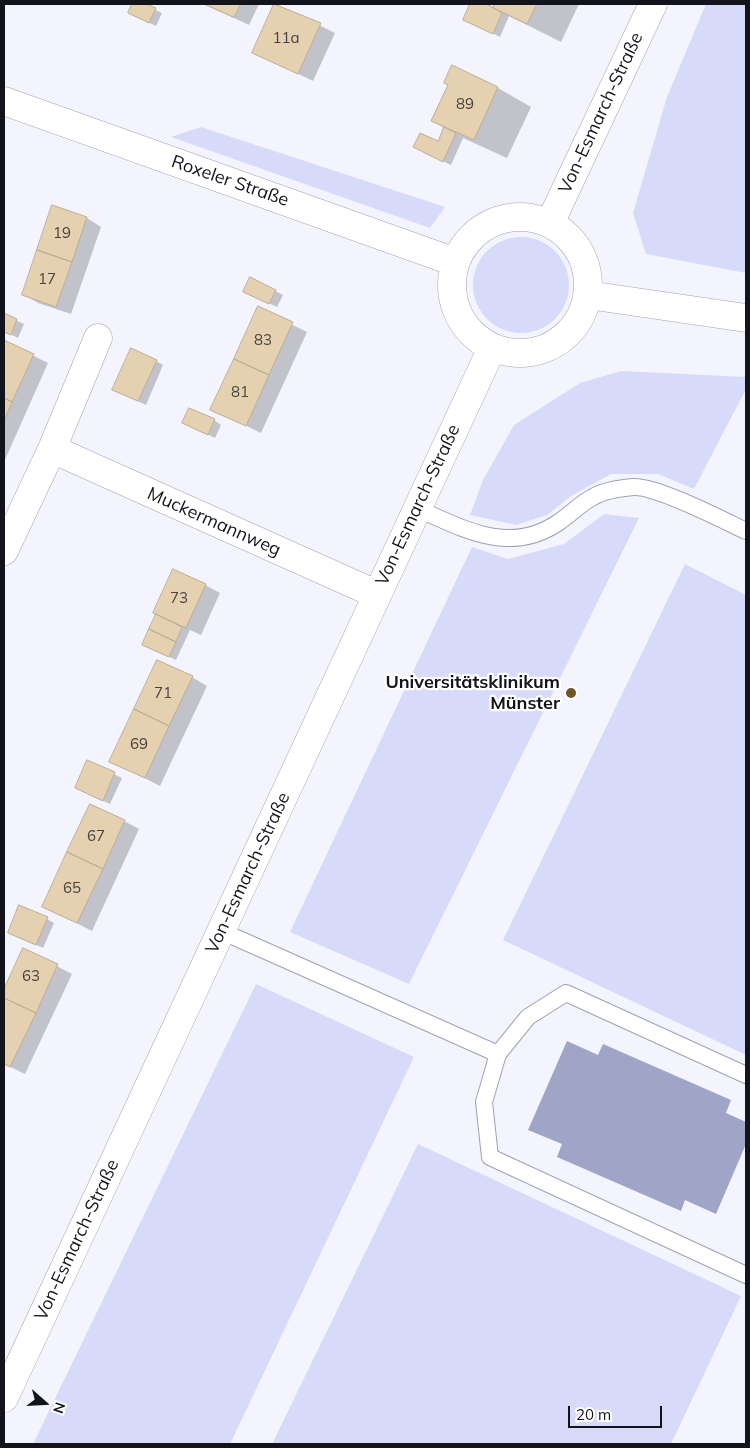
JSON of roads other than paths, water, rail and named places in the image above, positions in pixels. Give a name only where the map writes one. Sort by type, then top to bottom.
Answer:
[{"type":"main road","name":"Von-Esmarch-Straße","points":[[550,223],[653,4]]},
{"type":"main road","name":"Roxeler Straße","points":[[4,101],[455,262]]},
{"type":"main road","points":[[518,216],[550,223],[572,239],[587,266],[588,296],[581,318],[565,338],[545,350],[518,354],[492,348],[469,331],[455,307],[451,285],[455,262],[470,238],[490,223],[518,216]]},
{"type":"main road","points":[[588,296],[746,318]]},
{"type":"main road","points":[[4,551],[52,449],[98,338]]},
{"type":"main road","name":"Von-Esmarch-Straße","points":[[4,1398],[376,594],[492,348]]},
{"type":"main road","name":"Muckermannweg","points":[[52,449],[376,594]]},
{"type":"lane","points":[[416,508],[468,531],[505,540],[528,537],[558,523],[593,496],[635,486],[670,496],[746,531]]},
{"type":"lane","points":[[221,931],[498,1054]]},
{"type":"lane","points":[[746,1075],[566,993],[528,1017],[498,1054],[484,1102],[490,1157],[746,1275]]},
{"type":"place","name":"Universitätsklinikum Münster","points":[[571,693]]}]
